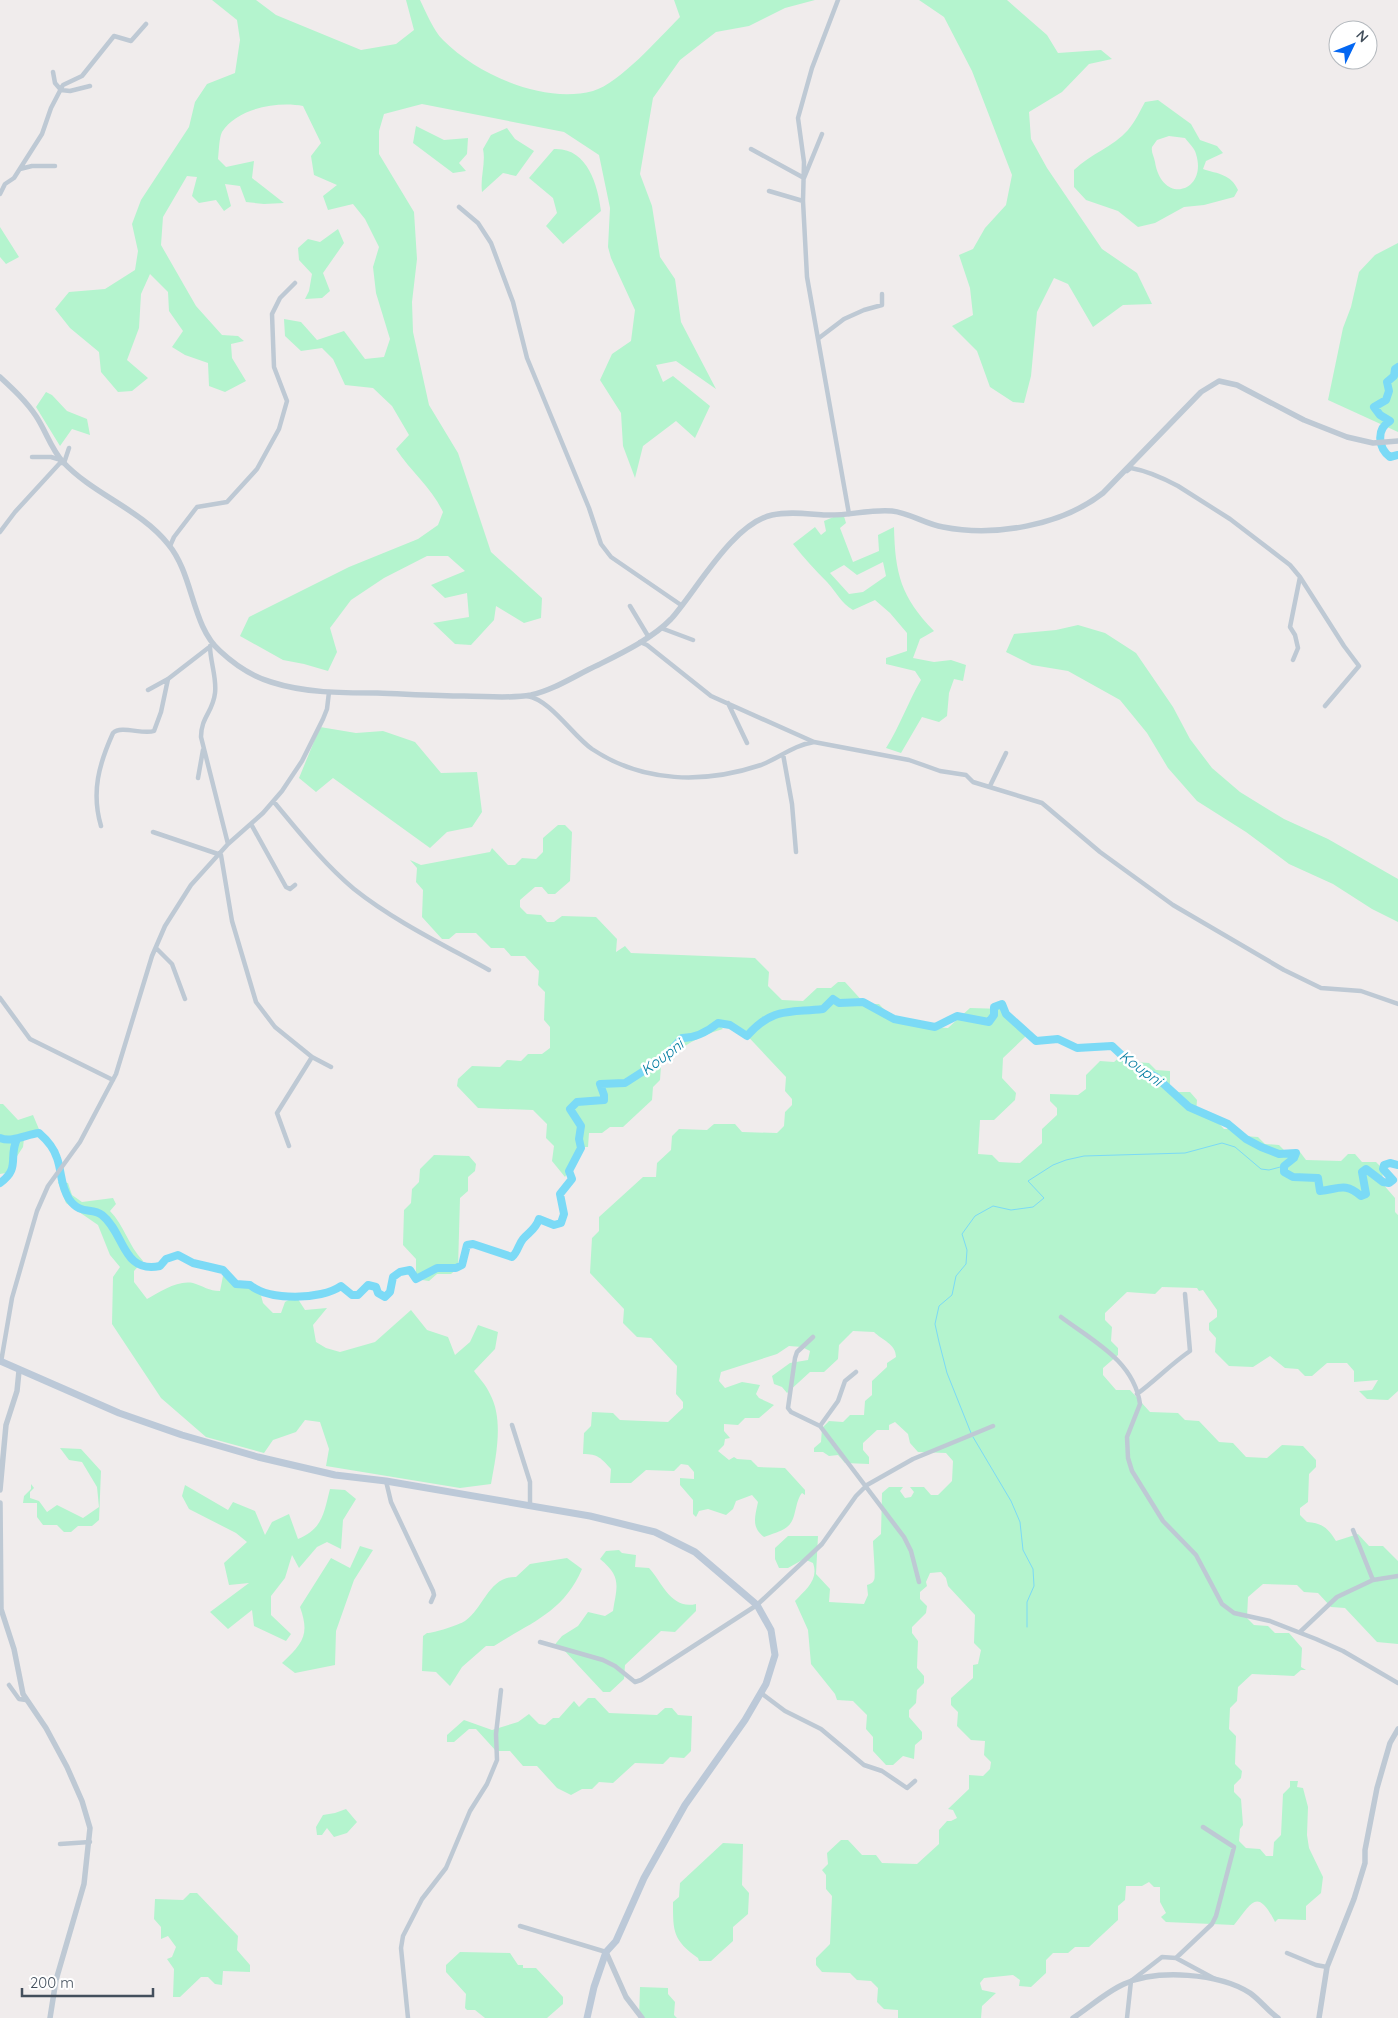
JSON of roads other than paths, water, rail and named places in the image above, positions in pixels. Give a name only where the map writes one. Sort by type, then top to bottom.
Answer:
[{"type":"main road","points":[[1,1361],[19,1371],[85,1397],[119,1413],[203,1442],[313,1470],[609,1520],[666,1536],[705,1559],[757,1605],[771,1630],[775,1655],[761,1693],[745,1720],[685,1805],[641,1884],[616,1941],[606,1952],[594,1987],[587,2018]]},
{"type":"street","points":[[838,0],[812,68],[798,115],[804,178],[803,202],[806,270],[849,514]]},
{"type":"street","points":[[0,194],[4,186],[13,180],[42,134],[51,108],[66,82],[82,76],[114,36],[132,41],[146,24]]},
{"type":"street","points":[[53,72],[55,83],[61,90],[70,92],[90,86]]},
{"type":"street","points":[[804,178],[822,134]]},
{"type":"street","points":[[751,149],[804,178]]},
{"type":"street","points":[[20,169],[32,166],[56,166]]},
{"type":"street","points":[[768,191],[803,202]]},
{"type":"street","points":[[459,207],[478,223],[491,243],[513,302],[527,358],[589,508],[601,544],[611,557],[681,605]]},
{"type":"street","points":[[170,546],[174,537],[197,507],[227,502],[257,469],[275,439],[287,401],[274,368],[272,314],[280,298],[295,283]]},
{"type":"street","points":[[819,338],[844,319],[864,310],[882,305],[882,294]]},
{"type":"street","points":[[0,377],[34,412],[62,461]]},
{"type":"street","points":[[1126,472],[1201,392],[1219,381],[1237,385],[1331,432],[1373,443],[1391,440],[1398,441]]},
{"type":"street","points":[[0,532],[15,512],[62,461],[69,448]]},
{"type":"street","points":[[32,457],[51,457],[62,461],[145,521],[170,546],[181,565],[202,626],[211,645],[216,693],[211,710],[201,727],[203,749],[228,844]]},
{"type":"street","points":[[523,696],[551,688],[639,642],[661,628],[727,547],[764,518],[784,514],[849,514],[890,511],[946,528],[986,530],[1015,527],[1058,517],[1084,505],[1103,493],[1131,468],[1135,468],[1162,477],[1178,486],[1269,547],[1300,577],[1359,666],[1325,706]]},
{"type":"street","points":[[1293,660],[1298,648],[1290,625],[1300,577]]},
{"type":"street","points":[[630,606],[648,636]]},
{"type":"street","points":[[661,628],[693,640]]},
{"type":"street","points":[[639,642],[647,644],[710,696],[814,742],[909,760],[934,769],[966,775],[973,782],[1042,803],[1130,875],[1197,920],[1284,970],[1321,988],[1361,991],[1398,1004]]},
{"type":"street","points":[[148,690],[168,679],[211,645]]},
{"type":"street","points":[[211,645],[242,669],[267,681],[293,688],[329,692],[432,696],[530,696],[541,702],[592,748],[628,766],[668,778],[716,776],[761,765],[801,745],[814,742]]},
{"type":"street","points":[[101,826],[95,798],[98,774],[113,732],[120,730],[140,733],[154,731],[161,712],[168,679]]},
{"type":"street","points":[[1,1361],[12,1298],[32,1225],[42,1198],[59,1169],[80,1142],[113,1080],[156,948],[179,902],[190,885],[228,844],[274,802],[312,744],[328,709],[329,692]]},
{"type":"street","points":[[728,703],[747,744]]},
{"type":"street","points":[[198,778],[203,749]]},
{"type":"street","points":[[990,786],[1006,753]]},
{"type":"street","points":[[783,754],[792,804],[796,852]]},
{"type":"street","points":[[274,802],[326,862],[354,889],[425,934],[489,970]]},
{"type":"street","points":[[251,824],[286,887],[290,889],[295,885]]},
{"type":"street","points":[[153,832],[219,853],[224,862],[232,921],[256,1002],[275,1026],[312,1057],[331,1067]]},
{"type":"street","points":[[156,948],[172,964],[185,999]]},
{"type":"street","points":[[0,998],[30,1038],[113,1080]]},
{"type":"street","points":[[289,1146],[277,1113],[312,1057]]},
{"type":"street","points":[[1137,1394],[1159,1379],[1172,1364],[1190,1351],[1185,1294]]},
{"type":"street","points":[[1061,1318],[1121,1362],[1128,1372],[1140,1404],[1127,1437],[1128,1458],[1132,1471],[1152,1505],[1196,1555],[1219,1600],[1227,1610],[1270,1621],[1300,1632],[1342,1651],[1398,1683]]},
{"type":"street","points":[[813,1338],[797,1352],[794,1358],[788,1408],[791,1412],[820,1426],[867,1485],[908,1544],[919,1582]]},
{"type":"street","points":[[0,1490],[6,1425],[16,1391],[19,1371]]},
{"type":"street","points":[[820,1426],[838,1401],[845,1380],[856,1372]]},
{"type":"street","points":[[512,1425],[530,1482],[530,1506]]},
{"type":"street","points":[[540,1642],[603,1660],[615,1666],[634,1682],[641,1680],[757,1605],[822,1544],[856,1496],[867,1485],[913,1459],[993,1426]]},
{"type":"street","points":[[386,1481],[391,1502],[433,1591],[434,1595],[430,1602]]},
{"type":"street","points":[[0,1504],[2,1608],[26,1700],[46,1728],[71,1774],[87,1815],[90,1842],[84,1884],[54,1988],[50,2018]]},
{"type":"street","points":[[1354,1530],[1373,1580]]},
{"type":"street","points":[[1300,1632],[1337,1597],[1373,1580],[1398,1576]]},
{"type":"street","points":[[8,1685],[20,1699],[26,1700]]},
{"type":"street","points":[[408,2018],[401,1948],[403,1936],[422,1899],[446,1868],[470,1811],[486,1784],[497,1760],[496,1734],[501,1690]]},
{"type":"street","points":[[761,1693],[785,1711],[821,1728],[864,1765],[882,1771],[907,1788],[915,1780]]},
{"type":"street","points":[[1319,2018],[1327,1967],[1354,1899],[1365,1863],[1365,1850],[1376,1788],[1390,1743],[1398,1729]]},
{"type":"street","points":[[1176,1958],[1212,1924],[1216,1916],[1234,1847],[1231,1843],[1203,1827]]},
{"type":"street","points":[[60,1844],[90,1842]]},
{"type":"street","points":[[520,1926],[606,1952],[620,1986],[631,2006],[642,2018]]},
{"type":"street","points":[[1286,1953],[1316,1965],[1327,1967]]},
{"type":"street","points":[[1127,2018],[1131,1981],[1162,1958],[1176,1958],[1215,1979],[1248,1992],[1277,2018]]},
{"type":"street","points":[[1073,2018],[1114,1989],[1143,1977],[1172,1975],[1215,1979]]},
{"type":"waterway","points":[[1398,367],[1395,369],[1394,376],[1387,382],[1389,391],[1386,400],[1374,407],[1380,415],[1390,421],[1382,429],[1380,439],[1383,449],[1390,457],[1398,455]]},
{"type":"waterway","name":"Koupni","points":[[0,1138],[14,1139],[39,1133],[50,1144],[56,1154],[64,1189],[69,1199],[78,1208],[102,1215],[110,1223],[125,1250],[138,1264],[148,1267],[160,1266],[166,1259],[178,1255],[193,1263],[223,1270],[236,1284],[250,1285],[269,1294],[295,1297],[308,1296],[332,1291],[341,1286],[352,1295],[358,1295],[368,1285],[376,1287],[378,1293],[385,1297],[390,1292],[393,1277],[400,1272],[410,1270],[416,1279],[437,1268],[456,1268],[462,1265],[467,1245],[473,1244],[512,1257],[516,1253],[521,1241],[534,1228],[539,1219],[554,1225],[561,1223],[564,1214],[560,1194],[572,1179],[569,1171],[581,1148],[579,1139],[581,1126],[570,1109],[577,1102],[604,1100],[600,1084],[625,1083],[664,1058],[682,1038],[701,1034],[718,1023],[730,1025],[747,1036],[765,1020],[773,1016],[782,1013],[823,1009],[833,999],[839,1003],[863,1002],[894,1019],[935,1027],[957,1016],[989,1022],[994,1015],[994,1007],[1002,1004],[1006,1014],[1036,1041],[1058,1039],[1077,1048],[1112,1046],[1129,1062],[1156,1077],[1189,1107],[1228,1124],[1246,1139],[1261,1147],[1279,1154],[1296,1153],[1294,1158],[1284,1166],[1284,1172],[1293,1177],[1318,1178],[1320,1191],[1346,1188],[1361,1196],[1366,1194],[1362,1172],[1366,1169],[1383,1182],[1389,1183],[1393,1180],[1383,1169],[1384,1165],[1390,1163],[1398,1165]]},
{"type":"waterway","points":[[0,1183],[6,1178],[12,1167],[17,1139]]},
{"type":"waterway","points":[[971,1433],[947,1373],[935,1324],[939,1306],[952,1295],[956,1276],[966,1264],[967,1250],[962,1234],[975,1216],[993,1206],[1011,1210],[1033,1207],[1044,1198],[1028,1181],[1053,1165],[1084,1156],[1185,1153],[1222,1143],[1235,1147],[1261,1169],[1269,1170],[1284,1166]]},
{"type":"waterway","points":[[973,1437],[1011,1501],[1020,1522],[1023,1550],[1033,1569],[1034,1586],[1027,1602],[1027,1627]]}]
